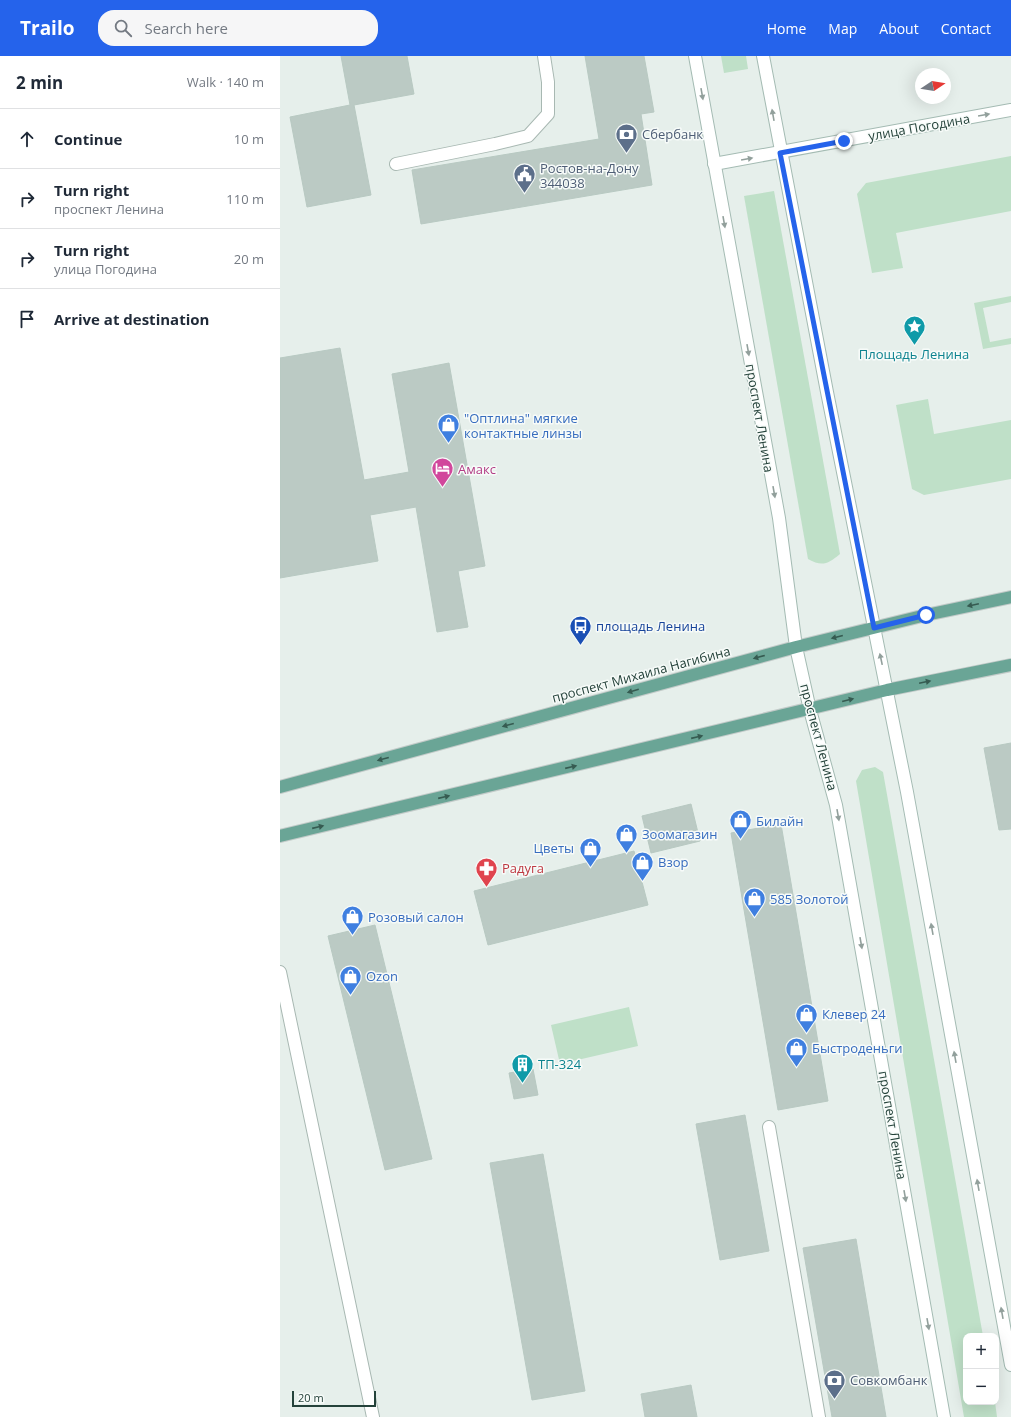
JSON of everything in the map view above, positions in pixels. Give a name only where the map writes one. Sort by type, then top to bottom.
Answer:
[{"type":"main road","points":[[396,164],[528,136],[548,114],[548,82],[544,56]]},
{"type":"main road","name":"проспект Ленина","points":[[695,56],[779,518],[796,647],[810,710],[836,805],[944,1417]]},
{"type":"main road","points":[[763,56],[780,153],[887,690],[1011,1365]]},
{"type":"main road","name":"улица Погодина","points":[[714,164],[1011,110]]},
{"type":"main road","name":"проспект Михаила Нагибина","points":[[280,787],[796,647],[1011,597]]},
{"type":"main road","points":[[280,836],[810,710],[887,690],[1011,665]]},
{"type":"main road","points":[[280,972],[374,1417]]},
{"type":"main road","points":[[769,1127],[818,1417]]},
{"type":"green space","points":[[721,56],[746,56],[748,69],[724,73]]},
{"type":"green space","points":[[1011,156],[1011,211],[896,233],[903,268],[872,273],[857,194],[866,183]]},
{"type":"green space","points":[[774,191],[840,554],[832,560],[821,564],[808,559],[744,196]]},
{"type":"green space","points":[[1011,296],[1011,302],[983,308],[990,342],[1011,338],[1011,344],[983,349],[974,303]]},
{"type":"green space","points":[[928,399],[934,434],[1011,420],[1011,479],[924,495],[912,489],[896,405]]},
{"type":"green space","points":[[875,767],[883,772],[982,1333],[963,1333],[963,1405],[995,1405],[997,1417],[964,1417],[856,781],[862,770]]},
{"type":"green space","points":[[629,1007],[638,1046],[560,1064],[551,1025]]},
{"type":"building","points":[[341,56],[407,56],[414,94],[354,105],[371,195],[307,207],[290,117],[350,105]]},
{"type":"building","points":[[585,56],[644,56],[654,112],[641,114],[652,185],[421,224],[412,170],[599,139]]},
{"type":"building","points":[[340,348],[364,480],[409,472],[392,374],[449,363],[485,566],[458,571],[468,627],[437,632],[416,507],[370,515],[378,561],[280,578],[280,358]]},
{"type":"building","points":[[1011,743],[1011,829],[999,830],[984,748]]},
{"type":"building","points":[[691,804],[700,841],[651,853],[642,816]]},
{"type":"building","points":[[781,824],[828,1101],[778,1110],[731,833]]},
{"type":"building","points":[[634,851],[648,905],[488,945],[474,891]]},
{"type":"building","points":[[375,925],[432,1159],[385,1170],[328,936]]},
{"type":"building","name":"ТП-324","points":[[533,1069],[538,1095],[514,1099],[509,1073]]},
{"type":"building","points":[[745,1115],[769,1251],[720,1260],[696,1124]]},
{"type":"building","points":[[543,1154],[585,1391],[532,1400],[490,1163]]},
{"type":"building","points":[[856,1239],[886,1417],[832,1417],[803,1248]]},
{"type":"building","points":[[691,1385],[697,1417],[645,1417],[641,1394]]},
{"type":"place","name":"Сбербанк","points":[[627,154]]},
{"type":"place","name":"Ростов-на-Дону 344038","points":[[524,194]]},
{"type":"place","name":"Площадь Ленина","points":[[914,346]]},
{"type":"place","name":"\"Оптлина\" мягкие контактные линзы","points":[[448,444]]},
{"type":"place","name":"Амакс","points":[[442,488]]},
{"type":"place","name":"площадь Ленина","points":[[580,646]]},
{"type":"place","name":"Билайн","points":[[740,840]]},
{"type":"place","name":"Зоомагазин","points":[[626,854]]},
{"type":"place","name":"Цветы","points":[[590,868]]},
{"type":"place","name":"Взор","points":[[642,882]]},
{"type":"place","name":"Радуга","points":[[486,888]]},
{"type":"place","name":"585 Золотой","points":[[754,918]]},
{"type":"place","name":"Розовый салон","points":[[352,936]]},
{"type":"place","name":"Ozon","points":[[350,996]]},
{"type":"place","name":"Клевер 24","points":[[806,1034]]},
{"type":"place","name":"Быстроденьги","points":[[796,1068]]},
{"type":"place","name":"ТП-324","points":[[523,1084]]},
{"type":"place","name":"Совкомбанк","points":[[835,1400]]},
{"type":"route","points":[[844,141],[780,153],[874,628],[926,615]]}]
